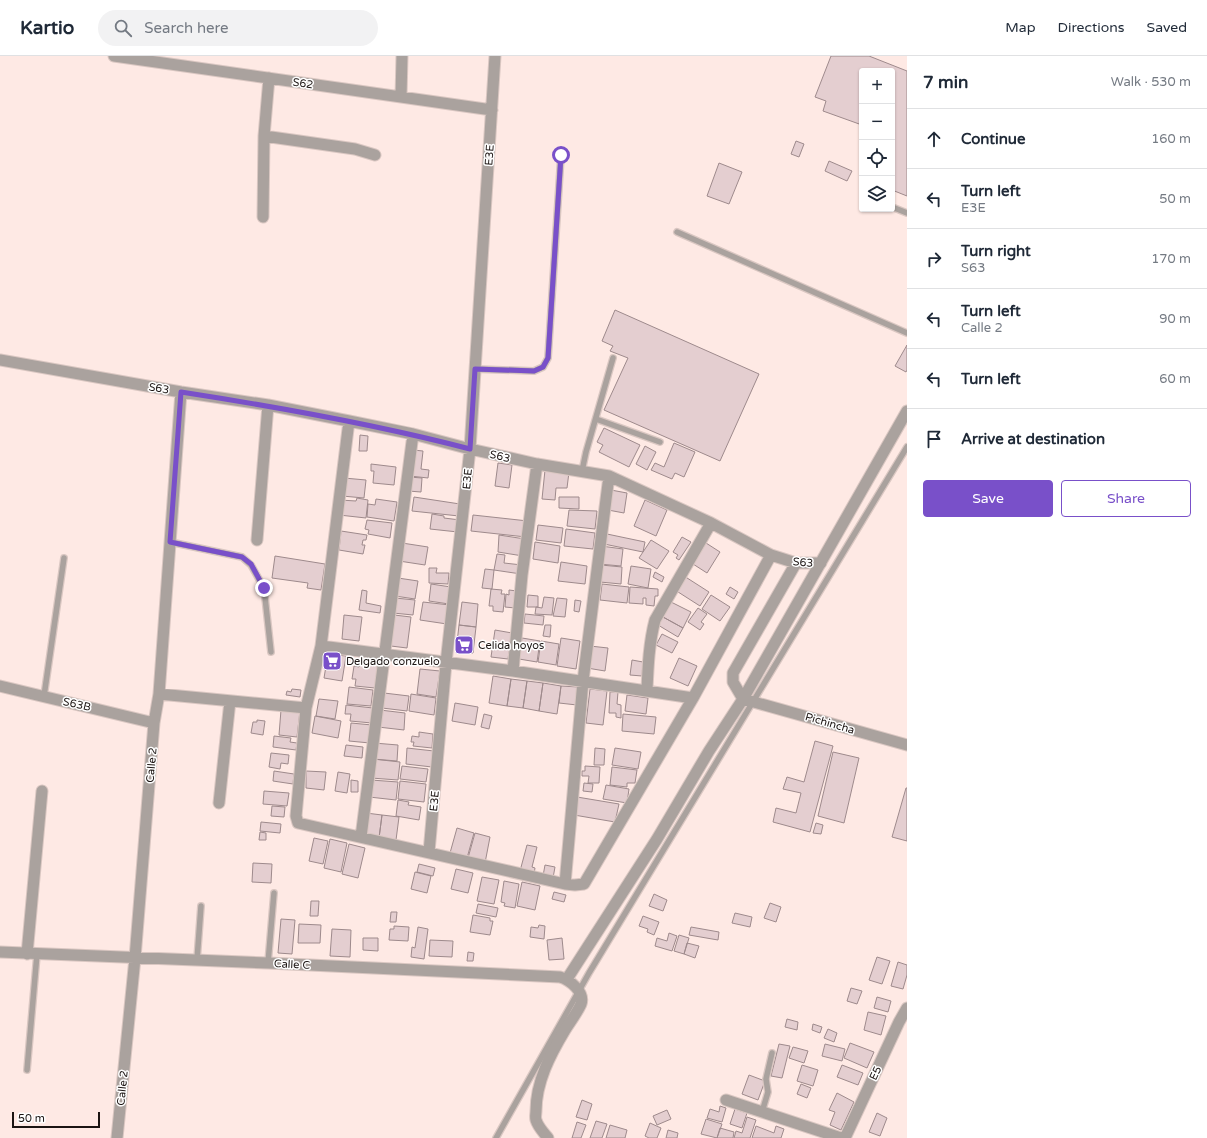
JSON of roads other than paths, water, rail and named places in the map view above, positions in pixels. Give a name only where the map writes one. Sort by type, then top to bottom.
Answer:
[{"type":"street","name":"S62","points":[[114,56],[492,110]]},
{"type":"street","points":[[400,97],[402,56]]},
{"type":"street","name":"E3E","points":[[429,852],[446,663],[470,449],[495,56]]},
{"type":"street","points":[[263,217],[264,136],[269,78]]},
{"type":"street","points":[[264,136],[354,149],[375,155]]},
{"type":"street","name":"S63","points":[[0,360],[181,392],[268,405],[413,434],[537,464],[609,476],[710,523],[771,555],[796,563],[821,563]]},
{"type":"street","name":"Calle 2","points":[[116,1138],[135,958],[154,723],[159,694],[181,392]]},
{"type":"street","points":[[258,540],[268,405]]},
{"type":"street","points":[[548,1138],[536,1120],[536,1101],[542,1073],[581,1003],[579,991],[566,979],[657,839],[708,752],[742,699],[907,411]]},
{"type":"street","points":[[349,421],[321,646],[306,708],[296,820],[298,823],[565,884],[584,884],[693,698],[771,555]]},
{"type":"street","points":[[361,837],[413,434]]},
{"type":"street","points":[[513,671],[522,575],[537,464]]},
{"type":"street","points":[[565,884],[583,681],[609,476]]},
{"type":"street","points":[[647,690],[649,654],[655,620],[710,523]]},
{"type":"street","points":[[742,699],[733,682],[732,673],[796,563]]},
{"type":"street","points":[[321,646],[513,671],[693,698]]},
{"type":"street","name":"S63B","points":[[0,686],[154,723]]},
{"type":"street","points":[[159,694],[306,708]]},
{"type":"street","name":"Pichincha","points":[[742,699],[907,744]]},
{"type":"street","points":[[219,803],[230,701]]},
{"type":"street","points":[[32,954],[42,791]]},
{"type":"street","name":"Calle C","points":[[0,952],[268,963],[560,977],[566,979]]},
{"type":"street","name":"E5","points":[[845,1138],[903,1024],[907,1008]]},
{"type":"street","points":[[726,1100],[841,1138]]},
{"type":"lane","points":[[475,369],[534,371],[543,367],[548,358],[561,155]]},
{"type":"lane","points":[[895,207],[907,213]]},
{"type":"lane","points":[[676,232],[907,333]]},
{"type":"lane","points":[[582,472],[613,358]]},
{"type":"lane","points":[[596,419],[660,442]]},
{"type":"lane","points":[[496,1138],[589,973],[907,447]]},
{"type":"lane","points":[[170,542],[242,557],[251,564],[264,588],[271,652]]},
{"type":"lane","points":[[44,696],[64,558]]},
{"type":"lane","points":[[268,963],[274,893]]},
{"type":"lane","points":[[197,960],[200,906]]},
{"type":"lane","points":[[27,1070],[32,954]]},
{"type":"lane","points":[[762,1112],[768,1092],[766,1079],[772,1053]]},
{"type":"place","name":"Celida hoyos","points":[[464,645]]},
{"type":"place","name":"Delgado conzuelo","points":[[332,661]]}]
